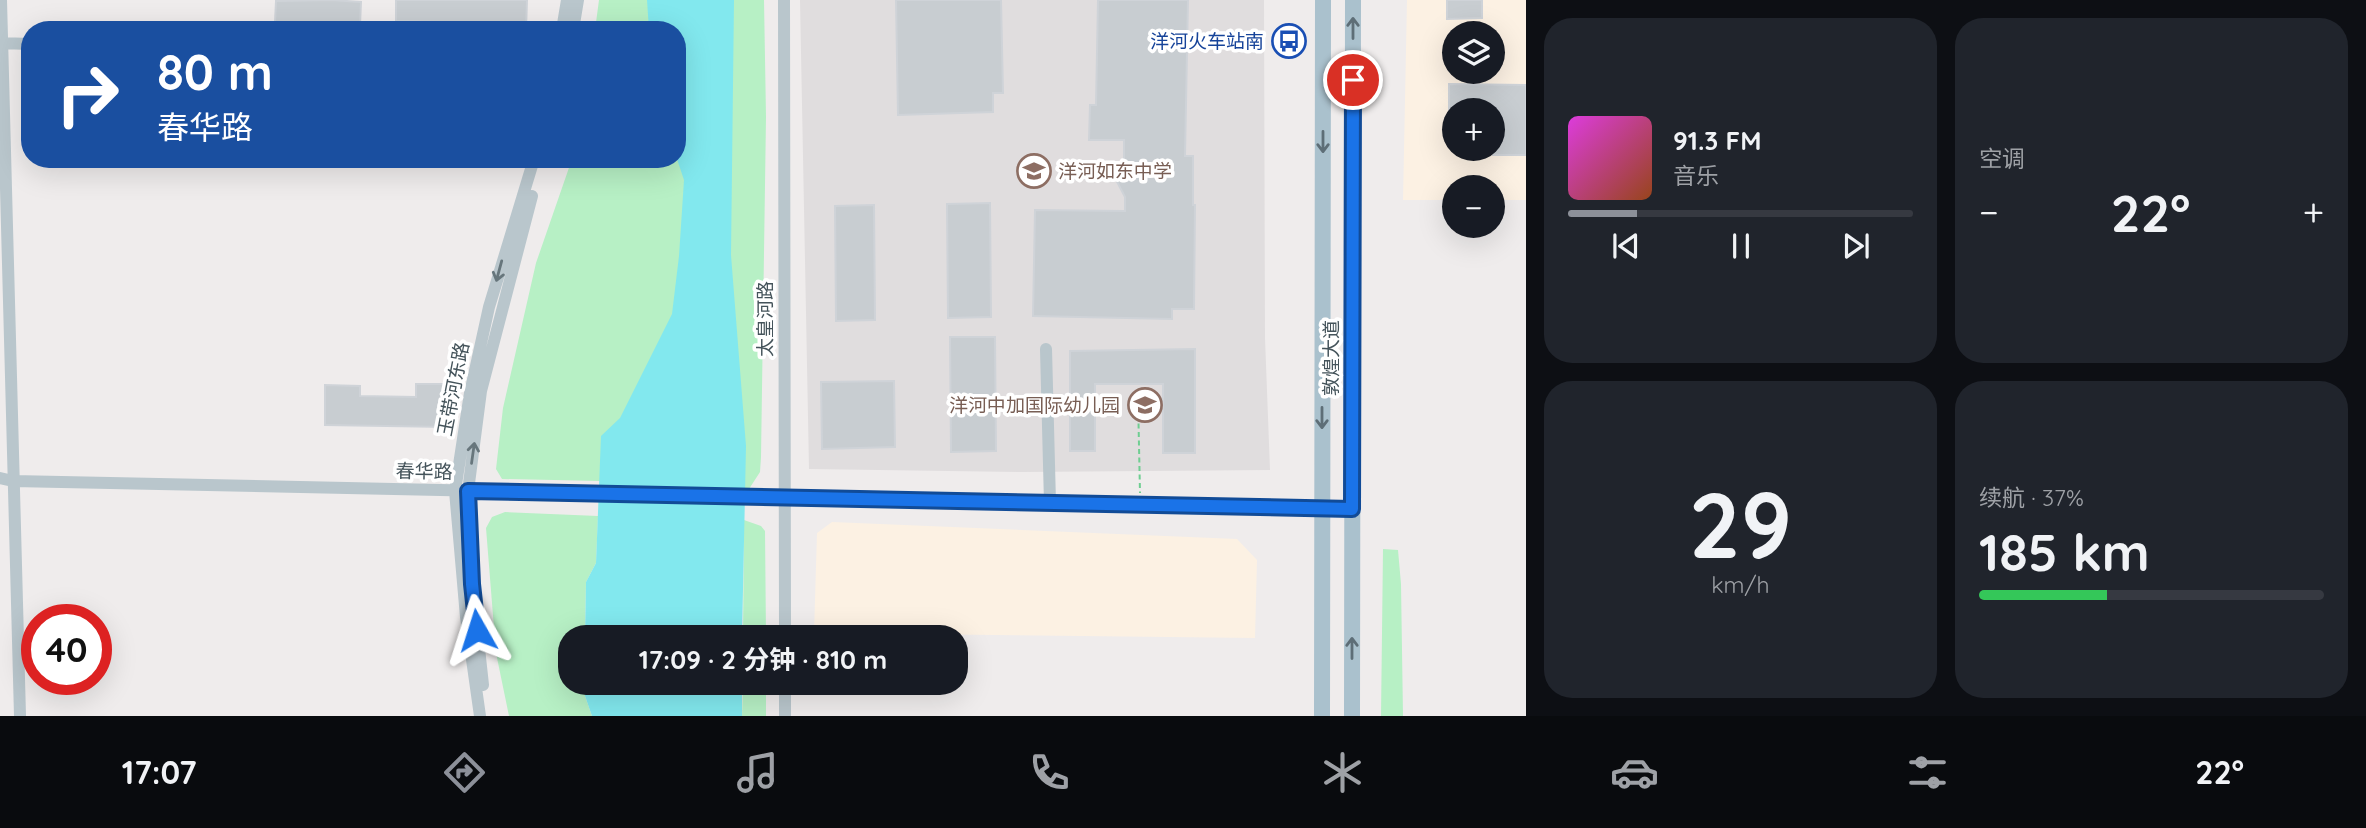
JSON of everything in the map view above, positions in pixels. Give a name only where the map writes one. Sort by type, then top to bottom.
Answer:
[{"type":"main road","name":"敦煌大道","points":[[1322,716],[1323,0]]},
{"type":"main road","name":"敦煌大道","points":[[1352,716],[1353,0]]},
{"type":"street","points":[[1,0],[6,479],[20,716]]},
{"type":"street","points":[[564,21],[567,0]]},
{"type":"street","points":[[574,21],[578,0]]},
{"type":"street","name":"太皇河路","points":[[784,0],[785,625]]},
{"type":"street","points":[[1,43],[21,44]]},
{"type":"street","name":"玉带河东路","points":[[480,716],[466,617],[461,491],[470,393],[489,307],[531,168]]},
{"type":"street","name":"玉带河东路","points":[[488,716],[461,491],[481,391],[540,168]]},
{"type":"street","points":[[1046,349],[1050,503]]},
{"type":"street","name":"春华路","points":[[6,479],[1352,509]]},
{"type":"street","points":[[785,695],[786,716]]},
{"type":"path","points":[[1138,398],[1141,505]]},
{"type":"shaded area","name":"洋河如东中学","points":[[800,0],[1264,0],[1265,338],[1270,470],[1023,472],[809,469]]},
{"type":"shaded area","points":[[1407,0],[1526,0],[1526,200],[1505,200],[1505,175],[1442,175],[1442,200],[1403,200]]},
{"type":"shaded area","points":[[832,522],[1237,539],[1257,560],[1255,638],[968,635],[968,625],[814,625],[817,533]]},
{"type":"green space","points":[[599,0],[764,0],[766,117],[761,457],[760,472],[749,489],[502,479],[496,469],[503,408],[536,263],[569,168],[686,168],[686,21],[596,21]]},
{"type":"green space","points":[[505,512],[598,516],[596,563],[586,582],[585,625],[558,625],[558,695],[585,695],[592,716],[509,716],[496,653],[486,528],[492,517]]},
{"type":"green space","points":[[744,520],[761,526],[765,531],[766,625],[743,625]]},
{"type":"green space","points":[[1383,549],[1398,550],[1403,716],[1381,716]]},
{"type":"green space","points":[[743,695],[766,695],[766,716],[742,716]]},
{"type":"water","points":[[647,0],[734,0],[731,255],[746,446],[742,625],[585,625],[586,582],[596,563],[601,436],[620,418],[672,314],[684,180],[680,168],[686,168],[686,21],[648,21]]},
{"type":"water","points":[[742,695],[742,716],[592,716],[585,696]]},
{"type":"building","points":[[396,0],[527,0],[526,21],[396,21]]},
{"type":"building","points":[[896,0],[1001,0],[1003,93],[993,93],[993,112],[898,115]]},
{"type":"building","points":[[1098,0],[1188,0],[1185,156],[1193,156],[1194,309],[1172,309],[1172,319],[1033,316],[1035,210],[1125,211],[1125,197],[1114,176],[1124,158],[1124,140],[1089,140],[1090,105],[1096,105]]},
{"type":"building","points":[[1447,0],[1482,0],[1482,18],[1447,19]]},
{"type":"building","points":[[276,1],[361,2],[360,21],[275,21]]},
{"type":"building","points":[[1449,84],[1526,85],[1526,155],[1505,155],[1505,98],[1449,98]]},
{"type":"building","points":[[990,203],[991,317],[948,318],[947,204]]},
{"type":"building","points":[[874,205],[875,320],[836,321],[835,206]]},
{"type":"building","points":[[950,337],[995,337],[996,451],[951,452]]},
{"type":"building","points":[[1195,349],[1195,453],[1163,453],[1163,384],[1095,384],[1095,451],[1070,451],[1070,351]]},
{"type":"building","points":[[894,381],[895,447],[822,449],[821,382]]},
{"type":"building","points":[[416,384],[449,384],[448,427],[325,425],[325,385],[360,386],[360,396],[416,397]]},
{"type":"place","name":"洋河火车站南","points":[[1289,41]]},
{"type":"place","name":"洋河如东中学","points":[[1034,171]]},
{"type":"place","name":"洋河中加国际幼儿园","points":[[1145,405]]},
{"type":"route","points":[[477,630],[468,491],[1352,509],[1353,80]]}]
